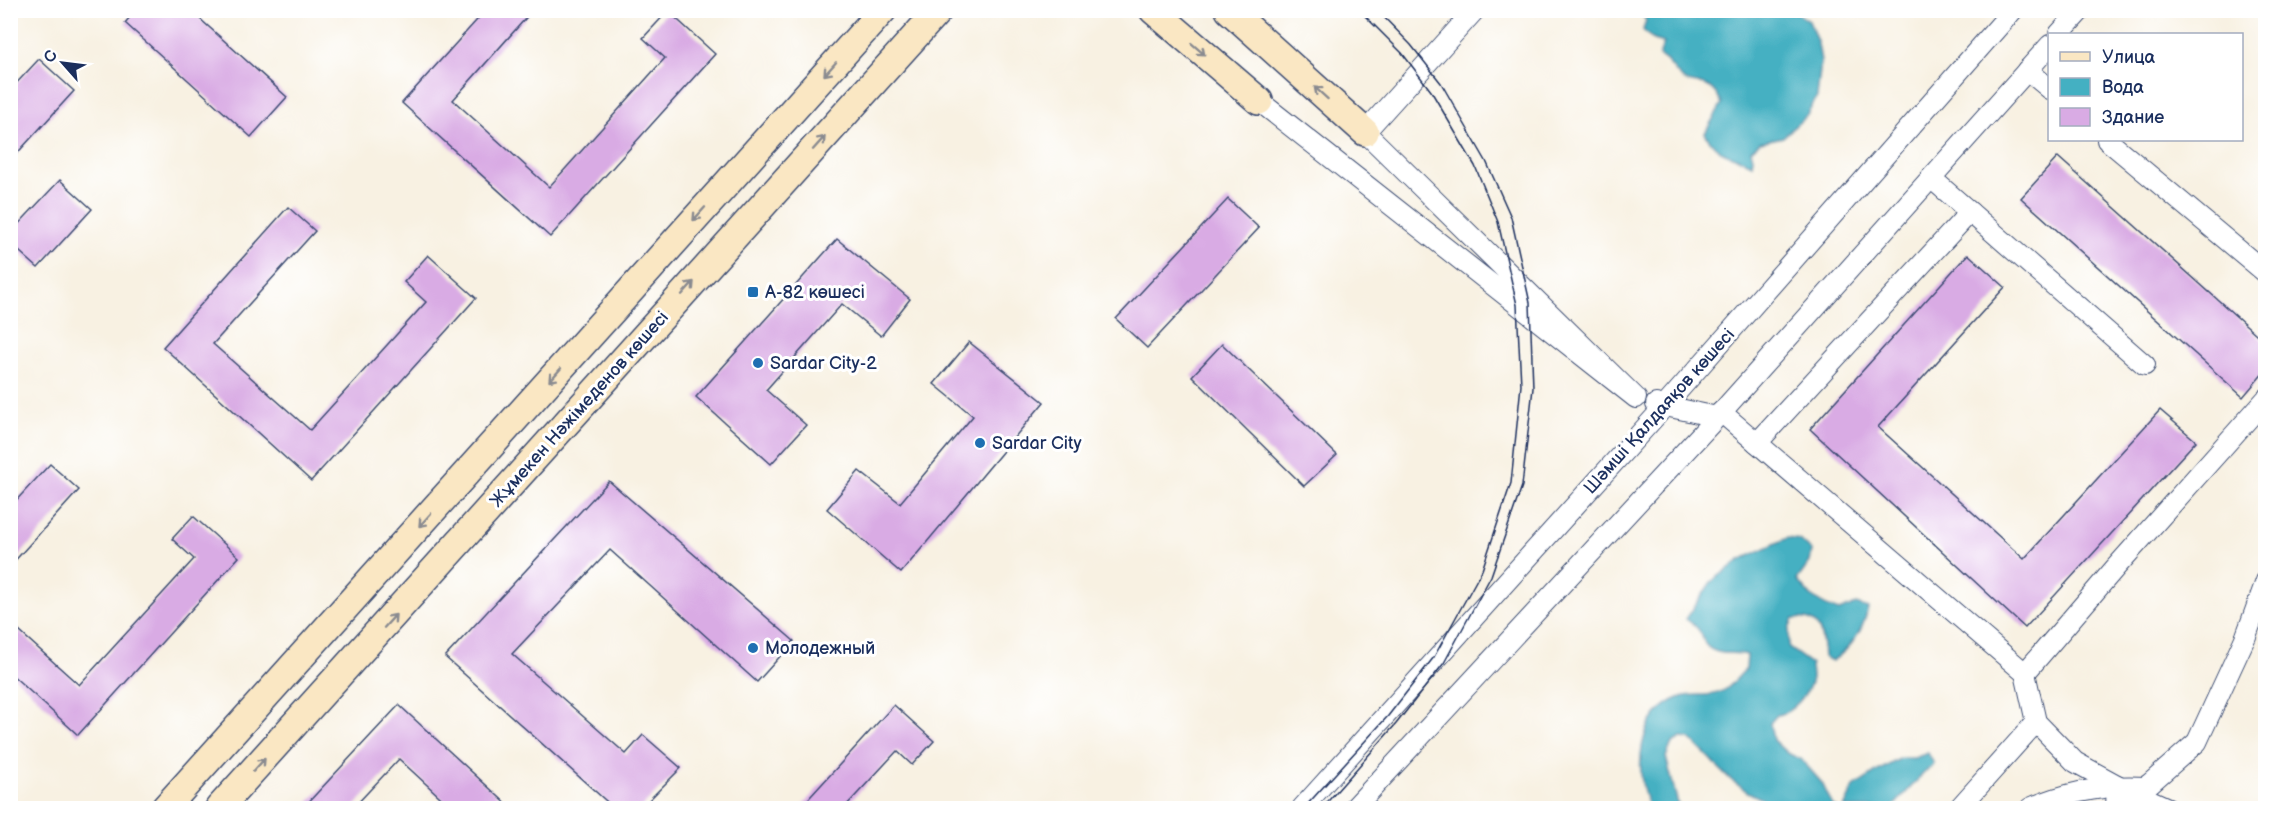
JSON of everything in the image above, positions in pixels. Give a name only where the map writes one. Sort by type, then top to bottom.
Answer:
[{"type":"main road","points":[[852,45],[872,10]]},
{"type":"main road","points":[[165,808],[883,10]]},
{"type":"main road","name":"Жұмекен Нәжімеденов көшесі","points":[[219,808],[939,10]]},
{"type":"main road","points":[[884,71],[942,29],[959,10]]},
{"type":"main road","points":[[1154,10],[1259,101]]},
{"type":"main road","points":[[1229,10],[1365,132]]},
{"type":"main road","points":[[582,345],[612,372]]},
{"type":"street","points":[[1475,10],[1365,132],[1636,398]]},
{"type":"street","name":"Шәмші Қалдаяқов көшесі","points":[[1302,808],[1664,407],[2013,10]]},
{"type":"street","points":[[2060,33],[2081,10]]},
{"type":"street","points":[[1354,808],[1719,414],[2048,46]]},
{"type":"street","points":[[2027,70],[2048,88]]},
{"type":"street","points":[[1259,101],[1636,398],[1664,407],[1719,414],[1757,443],[2025,674],[2036,722],[2075,762],[2168,808]]},
{"type":"street","points":[[2108,141],[2265,273]]},
{"type":"street","points":[[1931,178],[2145,365]]},
{"type":"street","points":[[1757,443],[1970,212]]},
{"type":"street","points":[[2025,674],[2265,399]]},
{"type":"street","points":[[2030,808],[2055,797],[2118,785],[2146,787],[2197,742],[2246,636],[2265,581]]},
{"type":"street","points":[[1959,808],[2036,722]]},
{"type":"street","points":[[2116,808],[2118,785]]},
{"type":"water","points":[[1638,11],[1794,11],[1809,21],[1818,44],[1821,61],[1817,97],[1807,115],[1783,137],[1760,142],[1751,150],[1752,164],[1726,153],[1715,146],[1705,133],[1722,103],[1707,86],[1683,79],[1666,60],[1659,56],[1664,43],[1653,40],[1643,30],[1646,20]]},
{"type":"water","points":[[1787,538],[1800,540],[1812,551],[1810,562],[1797,580],[1820,603],[1839,611],[1856,604],[1868,608],[1856,638],[1832,661],[1824,657],[1821,633],[1815,623],[1802,618],[1793,619],[1789,629],[1789,648],[1811,664],[1812,678],[1808,690],[1799,702],[1788,711],[1777,715],[1770,723],[1773,740],[1787,753],[1801,759],[1822,783],[1833,806],[1838,808],[1780,808],[1748,792],[1731,780],[1690,739],[1681,738],[1672,743],[1666,757],[1679,808],[1649,808],[1641,777],[1642,745],[1655,716],[1666,705],[1681,697],[1720,692],[1729,687],[1746,669],[1747,655],[1710,649],[1697,628],[1686,619],[1711,582],[1740,560]]},
{"type":"water","points":[[1928,753],[1934,764],[1892,808],[1844,808],[1854,787],[1878,771],[1901,758],[1914,758]]},
{"type":"building","points":[[136,10],[190,10],[287,97],[251,137],[125,23]]},
{"type":"building","points":[[486,10],[533,10],[453,100],[549,187],[665,58],[643,38],[668,11],[715,54],[550,237],[402,103]]},
{"type":"building","points":[[39,59],[74,91],[10,161],[10,90]]},
{"type":"building","points":[[2058,157],[2265,342],[2265,371],[2243,397],[2021,198]]},
{"type":"building","points":[[60,180],[92,209],[38,268],[10,243],[10,233]]},
{"type":"building","points":[[1228,199],[1259,228],[1147,348],[1116,319]]},
{"type":"building","points":[[288,207],[315,231],[213,344],[310,430],[426,302],[404,282],[428,255],[476,298],[311,481],[163,347]]},
{"type":"building","name":"Sardar City-2","points":[[837,239],[910,299],[881,336],[842,304],[766,390],[806,425],[771,464],[696,397]]},
{"type":"building","points":[[1968,254],[2005,287],[1878,427],[2024,559],[2160,410],[2196,441],[2025,628],[1810,429]]},
{"type":"building","name":"Sardar City","points":[[969,342],[1044,402],[901,573],[827,509],[859,471],[900,503],[973,416],[934,384]]},
{"type":"building","points":[[1222,344],[1337,455],[1304,486],[1192,376]]},
{"type":"building","points":[[50,464],[79,490],[10,566],[10,507]]},
{"type":"building","name":"Молодежный","points":[[609,481],[794,641],[757,682],[610,550],[512,654],[626,754],[643,735],[681,768],[641,808],[614,808],[445,657]]},
{"type":"building","points":[[193,516],[239,557],[78,735],[10,673],[10,623],[79,685],[194,559],[172,539]]},
{"type":"building","points":[[399,705],[511,808],[452,808],[399,759],[353,808],[303,808]]},
{"type":"building","points":[[894,705],[934,741],[912,765],[897,751],[844,808],[800,808]]},
{"type":"tram line","points":[[1304,808],[1388,716],[1434,657],[1482,570],[1511,483],[1521,385],[1517,305],[1498,222],[1475,166],[1431,91],[1402,53],[1359,10]]},
{"type":"tram line","points":[[1322,808],[1396,724],[1444,663],[1491,576],[1522,486],[1533,388],[1530,303],[1511,217],[1486,161],[1441,83],[1411,45],[1377,10]]},
{"type":"place","name":"A-82 көшесі","points":[[753,292]]},
{"type":"place","name":"Sardar City-2","points":[[758,363]]},
{"type":"place","name":"Sardar City","points":[[980,443]]},
{"type":"place","name":"Молодежный","points":[[753,648]]}]
